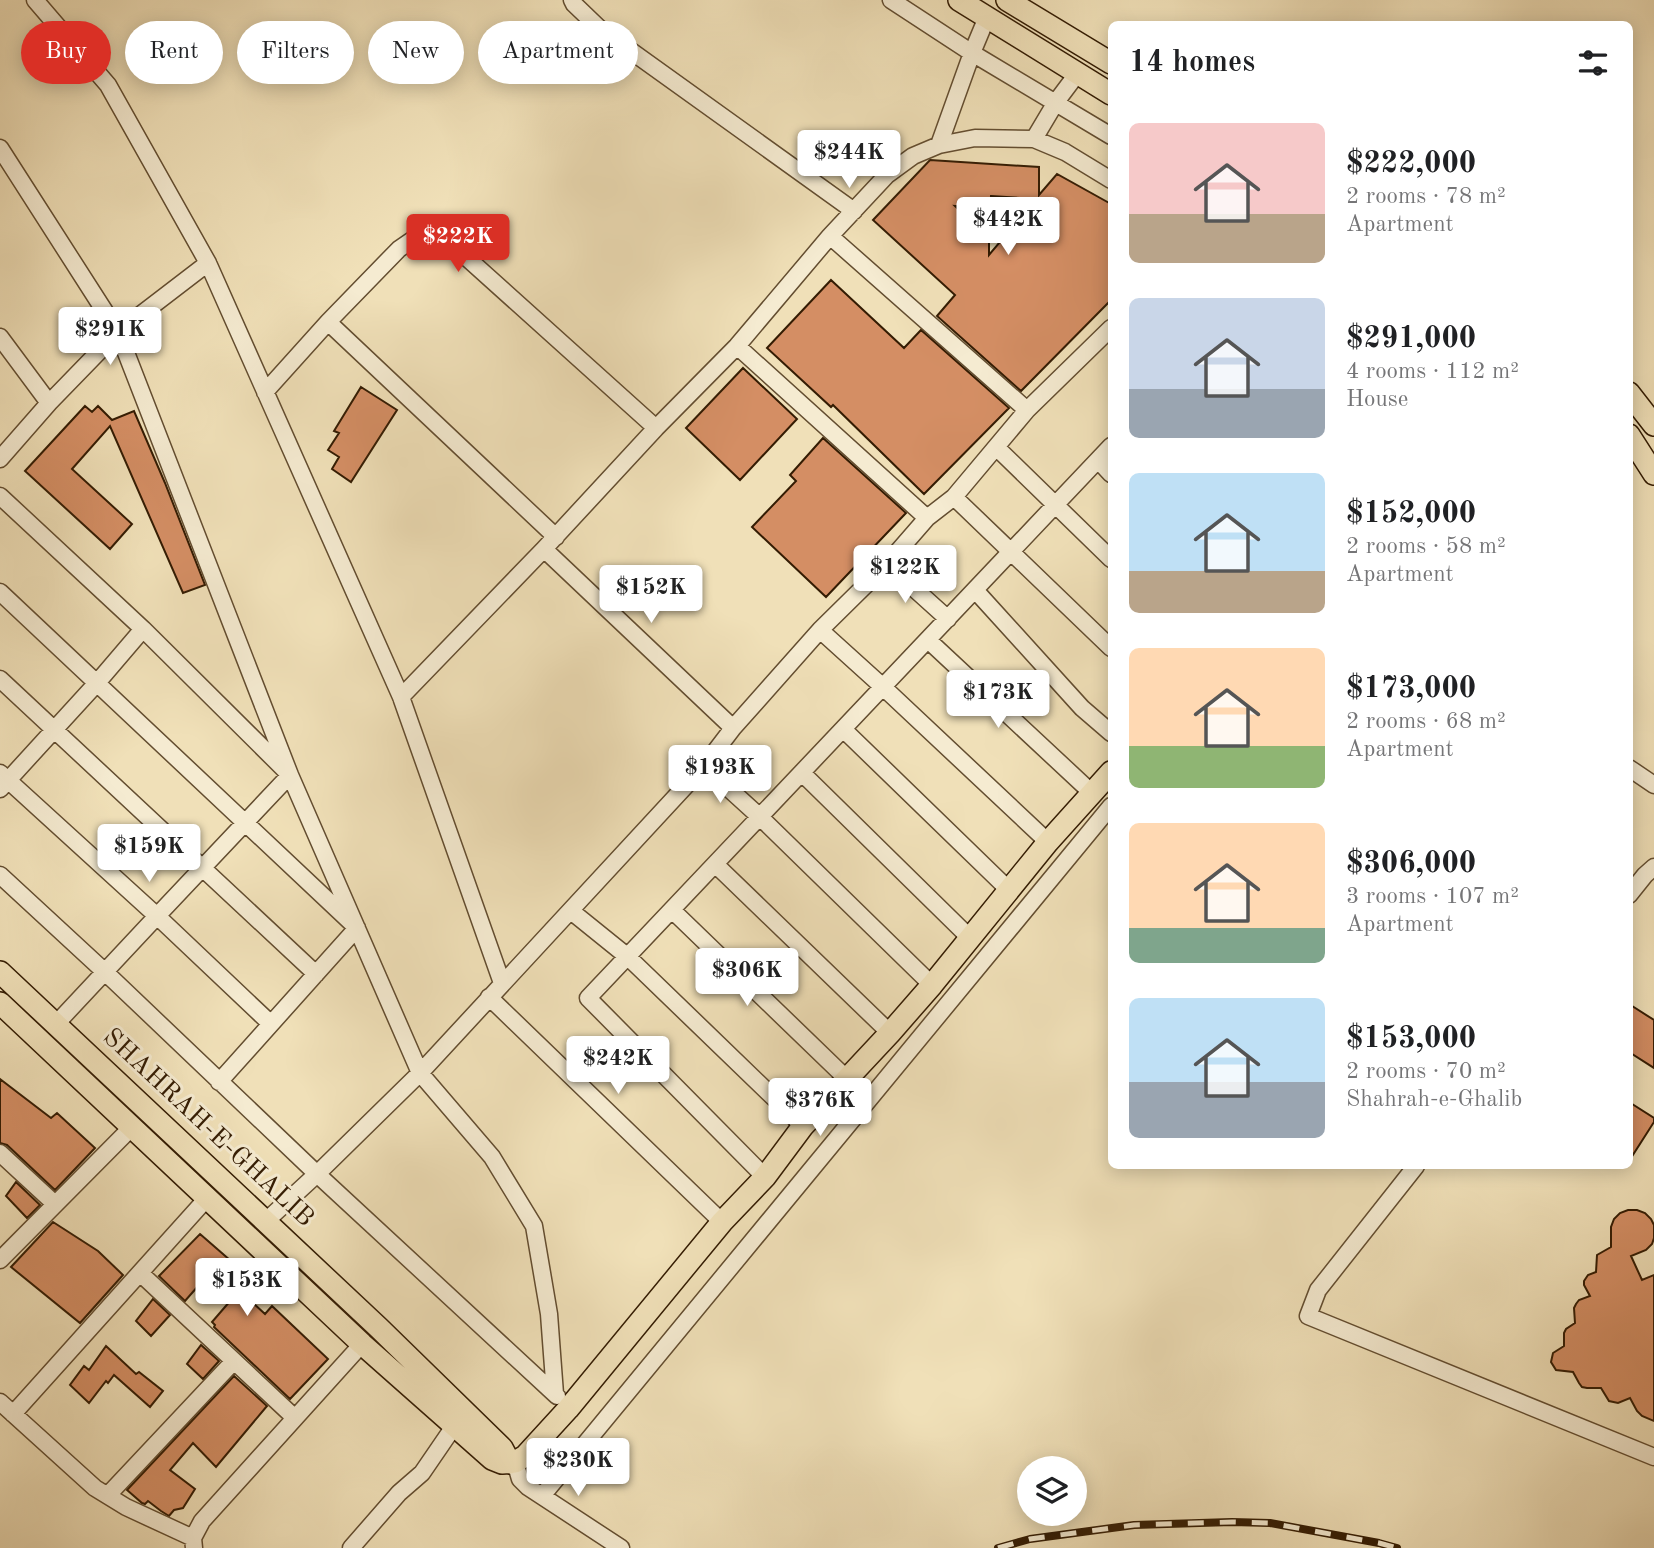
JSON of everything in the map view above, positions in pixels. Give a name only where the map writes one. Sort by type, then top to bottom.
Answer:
[{"type":"main road","points":[[959,0],[1108,92]]},
{"type":"main road","points":[[1007,0],[1108,61]]},
{"type":"main road","points":[[1633,398],[1654,425]]},
{"type":"main road","points":[[1633,441],[1654,474]]},
{"type":"main road","points":[[512,1462],[526,1456],[562,1401],[765,1177],[803,1126],[932,985],[1048,842],[1108,776]]},
{"type":"main road","name":"SHAHRAH-E-GHALIB","points":[[0,972],[266,1222],[459,1418]]},
{"type":"main road","name":"SHAHRAH-E-GHALIB","points":[[0,1003],[362,1343],[502,1448],[512,1462]]},
{"type":"street","points":[[35,0],[108,85],[208,263],[401,697],[502,983]]},
{"type":"street","points":[[572,0],[598,28],[854,211]]},
{"type":"street","points":[[891,0],[972,53],[1108,134]]},
{"type":"street","points":[[939,145],[987,17]]},
{"type":"street","points":[[1034,139],[1077,74]]},
{"type":"street","points":[[401,697],[737,346],[830,236],[887,175],[913,156],[939,145],[975,138],[1034,139],[1065,152],[1108,178]]},
{"type":"street","points":[[0,148],[118,332],[290,775],[420,1073],[492,1157],[534,1226],[562,1401]]},
{"type":"street","points":[[265,392],[399,249],[415,237],[430,234],[446,239],[656,428]]},
{"type":"street","points":[[830,236],[1027,410]]},
{"type":"street","points":[[0,459],[49,403],[118,332],[208,263]]},
{"type":"street","points":[[328,322],[556,537]]},
{"type":"street","points":[[266,1222],[420,1073],[704,766],[733,727],[820,630],[887,564],[927,518],[954,497],[1027,410],[1108,331]]},
{"type":"street","points":[[0,337],[49,403]]},
{"type":"street","points":[[737,346],[927,518]]},
{"type":"street","points":[[996,447],[1108,556]]},
{"type":"street","points":[[765,1177],[588,998],[1108,449]]},
{"type":"street","points":[[1098,460],[1108,471]]},
{"type":"street","points":[[0,496],[143,629],[290,775]]},
{"type":"street","points":[[954,497],[1108,645]]},
{"type":"street","points":[[544,549],[733,727]]},
{"type":"street","points":[[887,564],[948,619]]},
{"type":"street","points":[[975,590],[1082,708],[1108,730]]},
{"type":"street","points":[[0,593],[357,928]]},
{"type":"street","points":[[143,629],[54,730],[3,781],[156,916],[271,1024]]},
{"type":"street","points":[[820,630],[1048,842]]},
{"type":"street","points":[[928,640],[1093,794]]},
{"type":"street","points":[[0,679],[316,974]]},
{"type":"street","points":[[844,729],[1010,891]]},
{"type":"street","points":[[704,766],[932,985]]},
{"type":"street","points":[[1633,771],[1654,785]]},
{"type":"street","points":[[802,773],[970,938]]},
{"type":"street","points":[[56,1024],[290,775]]},
{"type":"street","points":[[542,1496],[1108,810]]},
{"type":"street","points":[[715,864],[890,1033]]},
{"type":"street","points":[[1633,890],[1654,867]]},
{"type":"street","points":[[0,875],[562,1401]]},
{"type":"street","points":[[672,910],[847,1079]]},
{"type":"street","points":[[571,911],[628,957],[803,1126]]},
{"type":"street","points":[[219,1082],[357,928]]},
{"type":"street","points":[[489,997],[722,1222]]},
{"type":"street","points":[[0,1260],[132,1127]]},
{"type":"street","points":[[2,1160],[55,1204]]},
{"type":"street","points":[[1414,1169],[1318,1290],[1308,1316],[1654,1457]]},
{"type":"street","points":[[13,1414],[208,1197]]},
{"type":"street","points":[[140,1273],[295,1418]]},
{"type":"street","points":[[0,1402],[95,1488],[193,1543],[202,1521],[362,1343]]},
{"type":"street","points":[[108,1495],[233,1361]]},
{"type":"street","points":[[351,1548],[399,1493],[422,1473],[459,1418]]},
{"type":"street","points":[[512,1462],[520,1479],[528,1487],[621,1548]]},
{"type":"building","points":[[930,160],[1039,167],[1039,195],[1057,174],[1108,202],[1108,303],[1021,391],[937,316],[955,295],[873,220]],"holes":[[[991,196],[1036,199],[989,255],[989,238],[955,206],[990,209]]]},
{"type":"building","points":[[831,280],[904,348],[921,330],[1009,408],[924,494],[833,405],[831,407],[767,348]]},
{"type":"building","points":[[743,368],[797,419],[740,480],[686,428]]},
{"type":"building","points":[[361,387],[397,410],[351,482],[332,469],[339,457],[328,450],[339,433],[334,431]]},
{"type":"building","points":[[85,406],[92,412],[98,406],[112,420],[134,411],[205,585],[183,593],[110,426],[72,469],[132,524],[110,549],[25,471]]},
{"type":"building","points":[[823,438],[906,513],[826,597],[752,527],[796,481],[790,475]]},
{"type":"building","points":[[1633,1007],[1654,1020],[1654,1068],[1633,1055]]},
{"type":"building","points":[[0,1079],[51,1118],[57,1113],[95,1148],[55,1190],[7,1145],[0,1143]]},
{"type":"building","points":[[1633,1105],[1654,1118],[1633,1155]]},
{"type":"building","points":[[16,1182],[40,1205],[27,1218],[6,1196]]},
{"type":"building","points":[[1628,1210],[1645,1213],[1654,1225],[1652,1244],[1646,1250],[1631,1256],[1642,1280],[1654,1275],[1654,1421],[1642,1416],[1630,1398],[1618,1403],[1609,1401],[1601,1388],[1582,1387],[1573,1372],[1556,1370],[1551,1362],[1553,1353],[1564,1346],[1566,1329],[1575,1323],[1576,1304],[1590,1296],[1584,1281],[1588,1275],[1596,1272],[1597,1255],[1611,1247],[1611,1227],[1614,1219]]},
{"type":"building","points":[[53,1222],[98,1251],[123,1275],[80,1323],[11,1267]]},
{"type":"building","points":[[200,1234],[254,1281],[242,1293],[265,1314],[272,1306],[328,1359],[290,1399],[214,1327],[212,1322],[231,1300],[206,1277],[185,1301],[159,1276]]},
{"type":"building","points":[[153,1299],[170,1315],[151,1336],[136,1321]]},
{"type":"building","points":[[201,1345],[219,1361],[203,1379],[187,1364]]},
{"type":"building","points":[[106,1346],[136,1374],[139,1372],[163,1391],[150,1407],[114,1375],[89,1403],[70,1385],[84,1366],[89,1370]]},
{"type":"building","points":[[234,1376],[267,1406],[216,1467],[193,1443],[170,1470],[195,1489],[183,1508],[174,1510],[169,1516],[148,1501],[142,1503],[127,1490]]},
{"type":"railway","points":[[998,1548],[1030,1539],[1134,1525],[1232,1522],[1270,1523],[1397,1548]]}]
